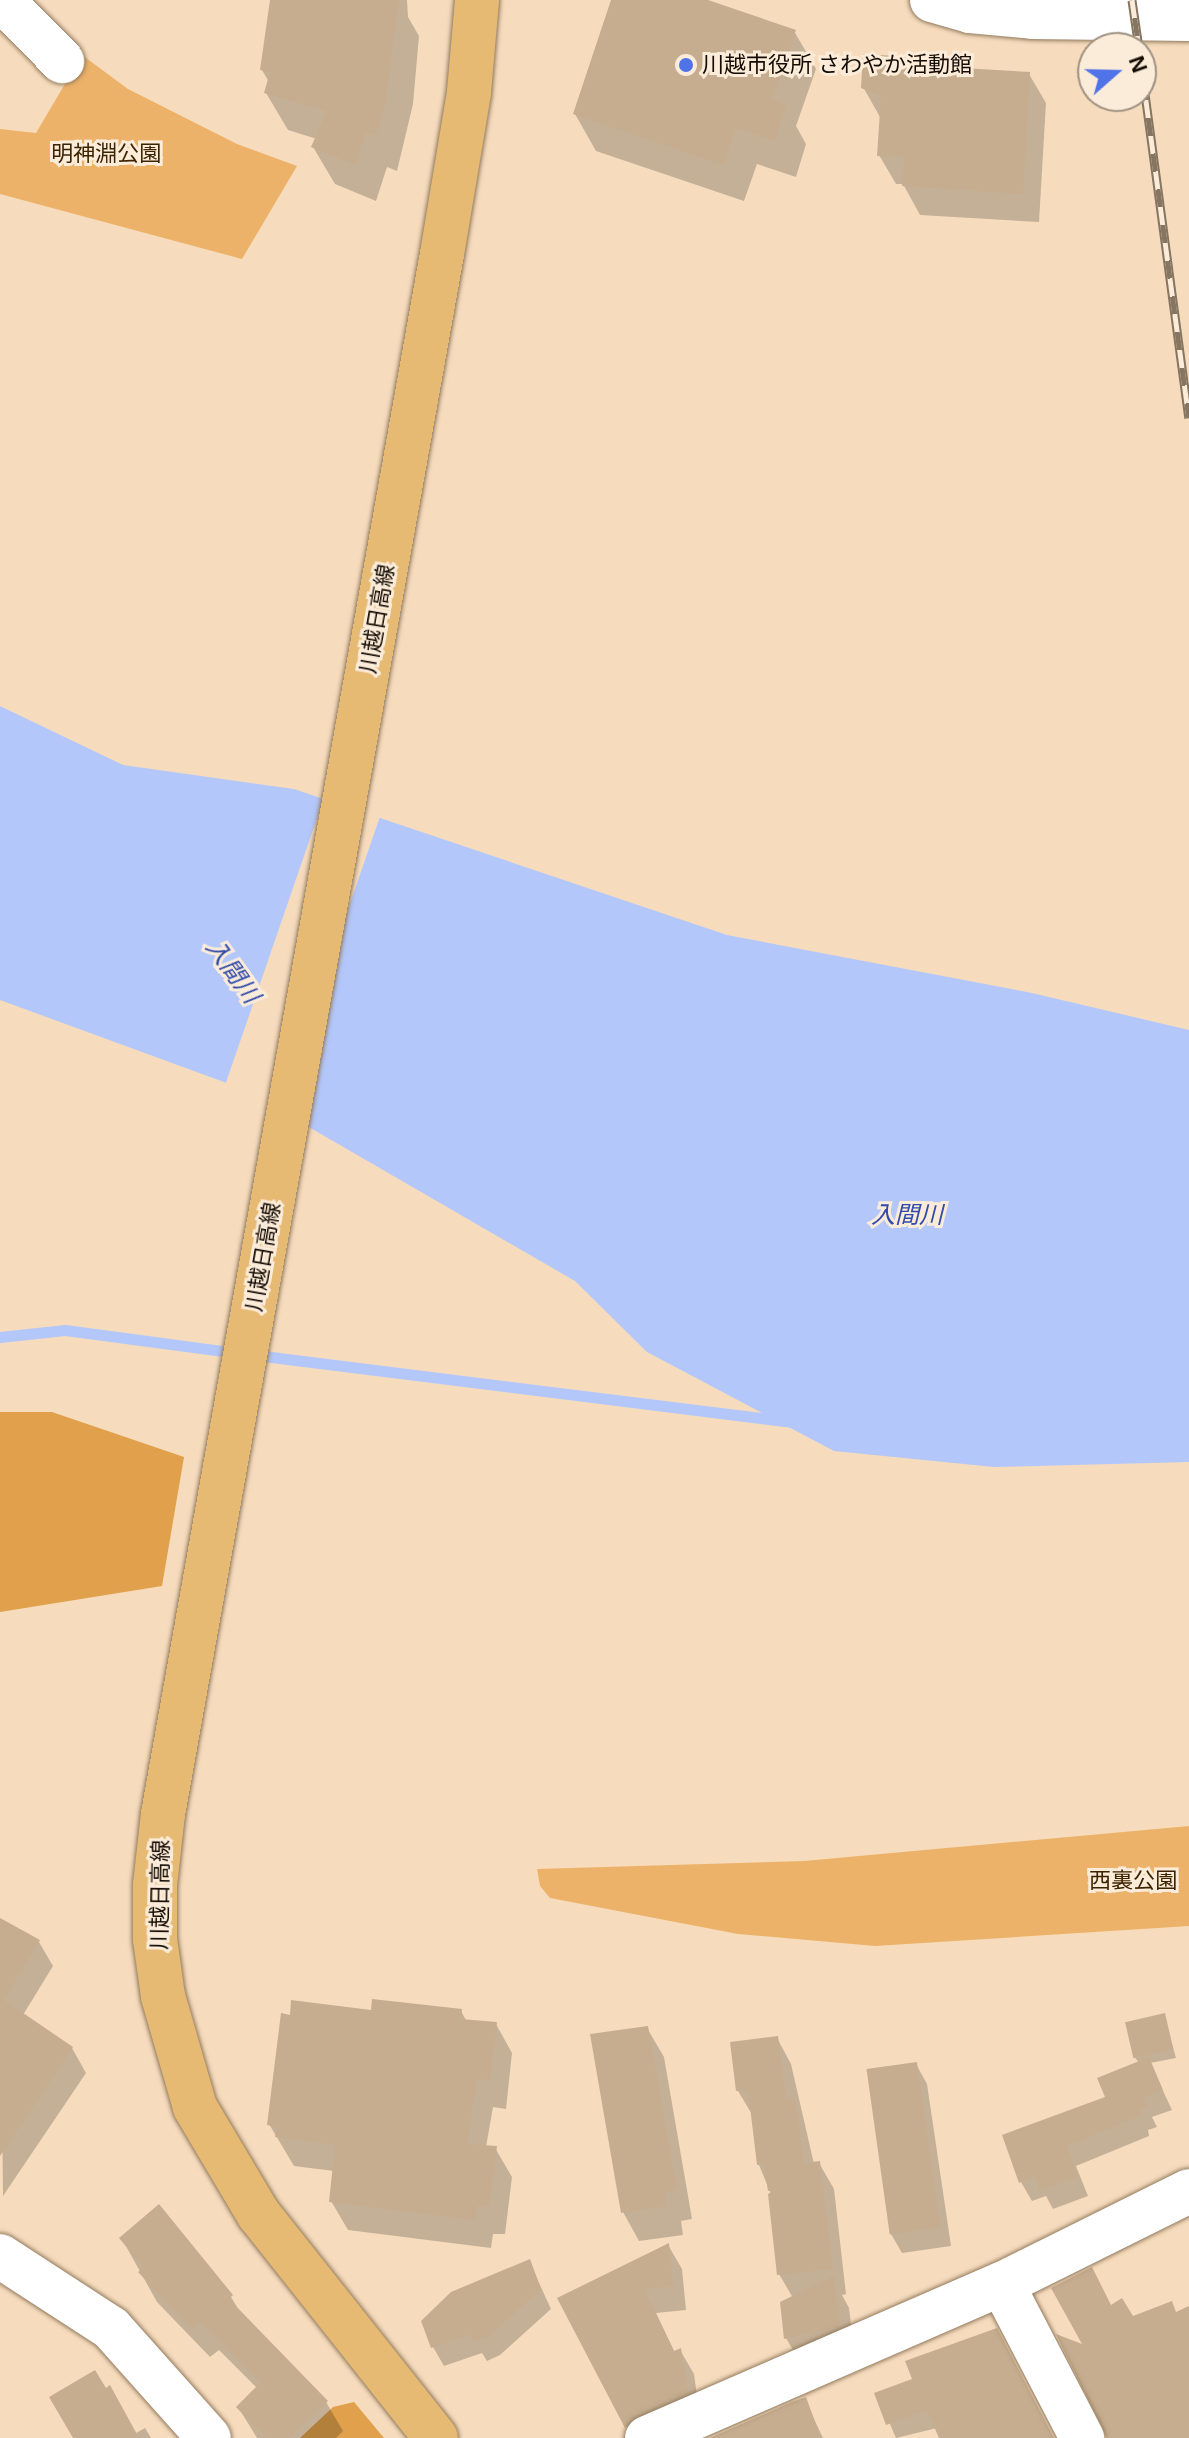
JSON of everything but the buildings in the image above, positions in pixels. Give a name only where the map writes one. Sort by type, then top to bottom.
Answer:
[{"type":"main road","name":"川越日高線","points":[[436,2438],[259,2215],[195,2107],[163,1996],[155,1939],[163,1814],[442,254],[469,92],[477,0]]},
{"type":"street","points":[[2,0],[62,61]]},
{"type":"street","points":[[958,4],[1033,17],[1189,19]]},
{"type":"street","points":[[659,2436],[1002,2284],[1189,2191]]},
{"type":"street","points":[[0,2256],[111,2328],[209,2438]]},
{"type":"street","points":[[1002,2284],[1082,2438]]},
{"type":"green space","name":"明神淵公園","points":[[82,55],[128,89],[237,144],[297,166],[242,259],[0,194],[0,129],[36,133]]},
{"type":"green space","name":"西裏公園","points":[[1189,1826],[1189,1926],[875,1946],[738,1934],[550,1898],[540,1886],[537,1869],[804,1861]]},
{"type":"shaded area","points":[[0,1412],[52,1412],[184,1457],[162,1586],[0,1612]]},
{"type":"shaded area","points":[[354,2402],[384,2438],[300,2438],[333,2407]]},
{"type":"water","name":"入間川","points":[[0,706],[123,765],[294,789],[727,935],[1032,993],[1189,1030],[1189,1462],[994,1467],[834,1451],[647,1352],[575,1281],[243,1089],[0,1000]]},
{"type":"pier","points":[[325,795],[381,814],[277,1116],[221,1097]]},
{"type":"waterway","points":[[0,1337],[65,1330],[238,1353]]},
{"type":"waterway","points":[[255,1355],[793,1422]]},
{"type":"railway","points":[[1132,0],[1137,32]]},
{"type":"railway","points":[[1148,112],[1189,418]]},
{"type":"place","name":"川越市役所 さわやか活動館","points":[[686,65]]}]
